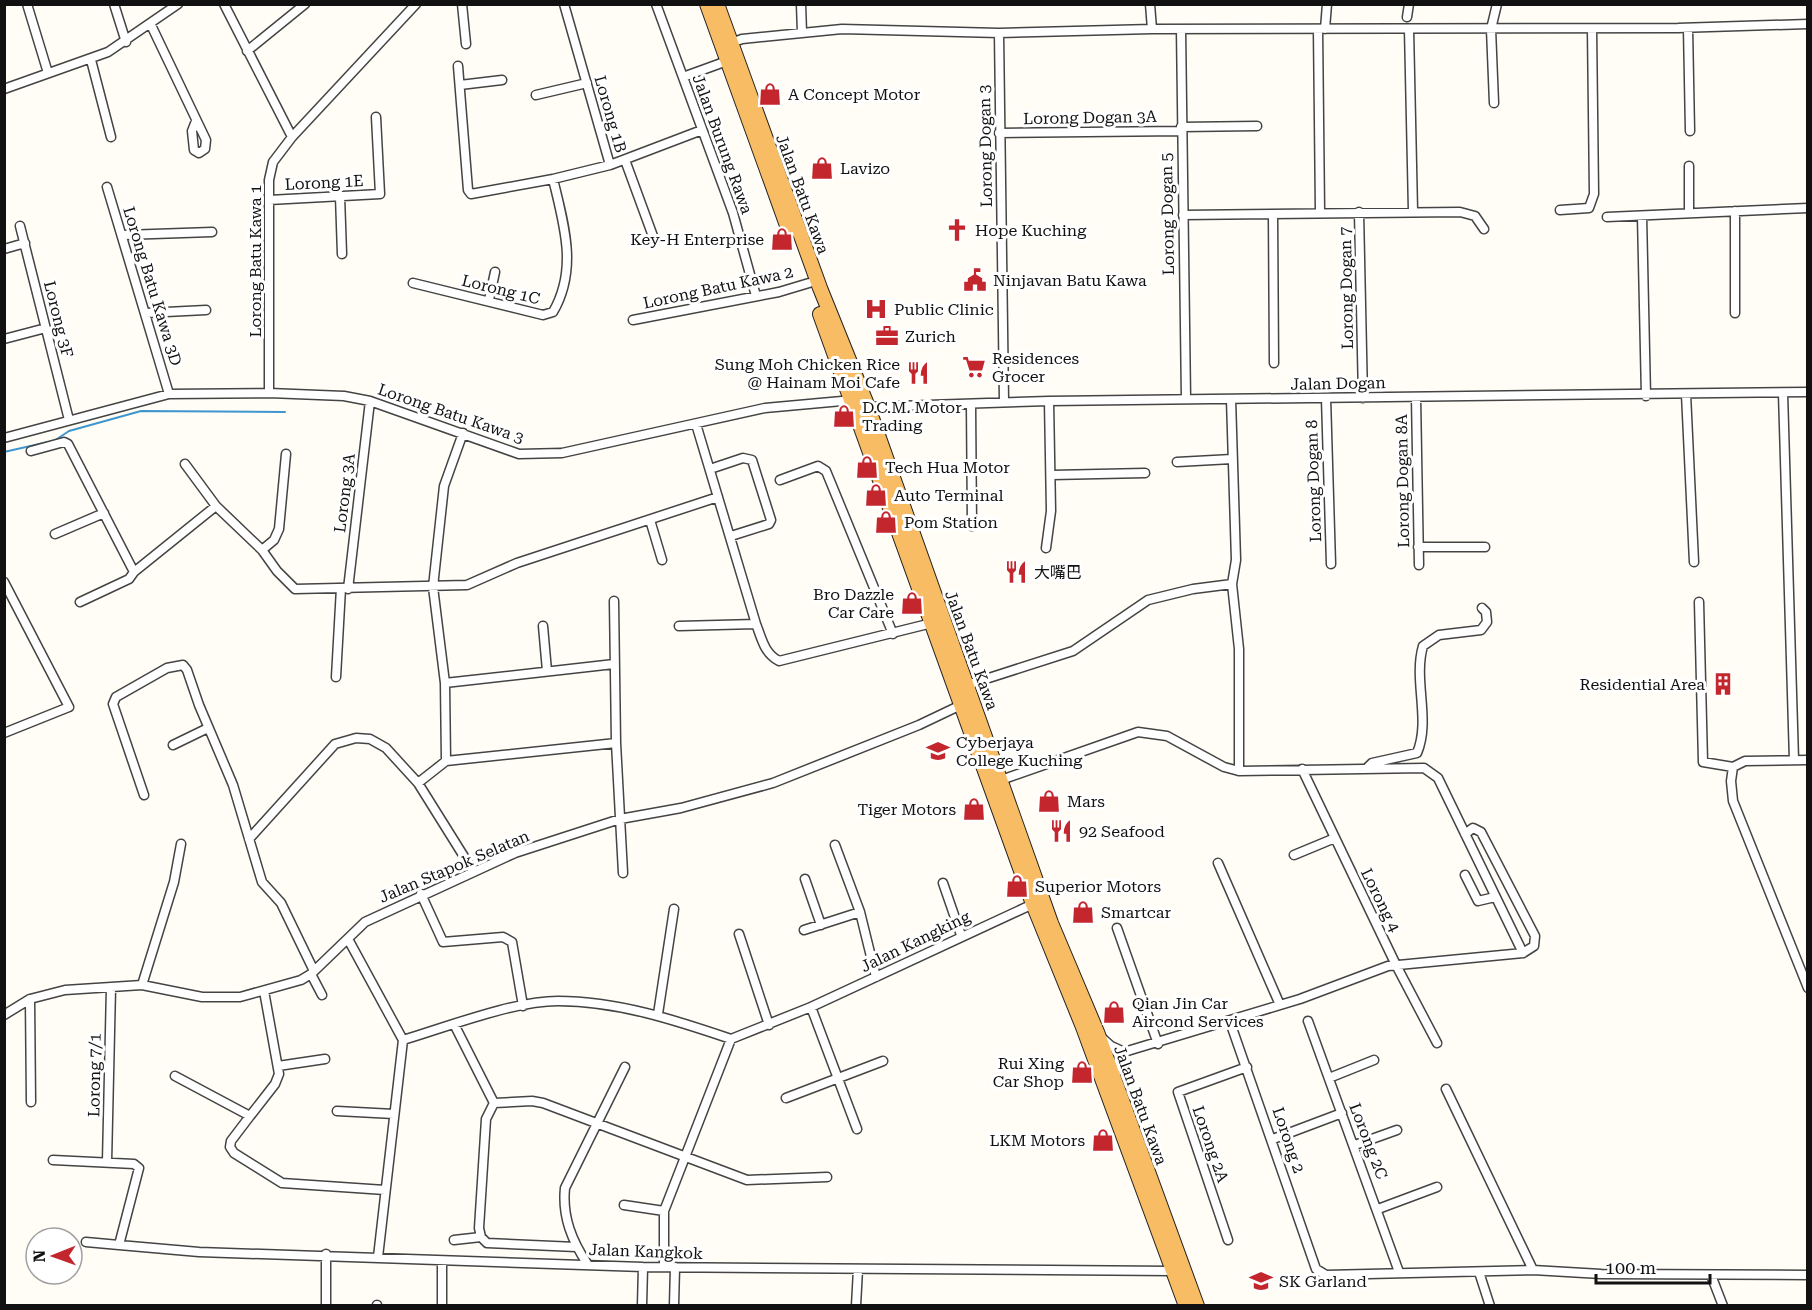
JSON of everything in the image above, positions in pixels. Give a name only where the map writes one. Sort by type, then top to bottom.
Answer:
[{"type":"highway","name":"Jalan Batu Kawa","points":[[707,4],[854,400],[1033,904],[1083,1027],[1185,1305]]},
{"type":"highway","name":"Jalan Batu Kawa","points":[[717,4],[820,288],[868,407],[1051,923],[1097,1032],[1197,1305]]},
{"type":"street","points":[[27,4],[48,73]]},
{"type":"street","points":[[114,4],[126,42]]},
{"type":"street","points":[[4,89],[91,60],[126,42],[178,4]]},
{"type":"street","points":[[224,4],[292,137]]},
{"type":"street","points":[[247,51],[305,4]]},
{"type":"street","name":"Lorong Batu Kawa 1","points":[[269,393],[269,200],[273,162],[292,137],[416,4]]},
{"type":"street","points":[[462,4],[466,45]]},
{"type":"street","name":"Lorong 1B","points":[[460,85],[468,190],[471,194],[553,179],[610,165],[564,4]]},
{"type":"street","name":"Jalan Burung Rawa","points":[[656,4],[733,213],[756,297]]},
{"type":"street","points":[[801,4],[802,33]]},
{"type":"street","points":[[1150,4],[1152,29]]},
{"type":"street","points":[[1320,212],[1322,29],[1328,4]]},
{"type":"street","points":[[1407,17],[1409,4]]},
{"type":"street","points":[[1494,103],[1491,29],[1497,4]]},
{"type":"street","points":[[731,43],[742,39],[842,29],[999,33],[1152,29],[1688,28],[1808,24]]},
{"type":"street","points":[[151,25],[196,121]]},
{"type":"street","points":[[1560,210],[1589,208],[1594,194],[1592,28]]},
{"type":"street","points":[[1688,28],[1690,131]]},
{"type":"street","name":"Lorong Dogan 5","points":[[1181,29],[1186,399]]},
{"type":"street","points":[[1409,29],[1413,211]]},
{"type":"street","name":"Lorong Dogan 3","points":[[999,33],[1004,402]]},
{"type":"street","points":[[91,60],[111,137]]},
{"type":"street","points":[[683,77],[727,61]]},
{"type":"street","points":[[458,66],[460,85],[502,80]]},
{"type":"street","points":[[536,95],[586,83]]},
{"type":"street","name":"Lorong 1E","points":[[269,200],[380,194],[376,117]]},
{"type":"street","name":"Lorong Dogan 3A","points":[[999,133],[1257,126]]},
{"type":"street","points":[[610,165],[702,130]]},
{"type":"street","points":[[625,160],[654,239]]},
{"type":"street","points":[[1689,166],[1689,213]]},
{"type":"street","name":"Lorong 1C","points":[[413,283],[543,315],[553,312],[558,303],[568,257],[553,179]]},
{"type":"street","name":"Lorong Batu Kawa 3D","points":[[107,188],[124,235],[169,393]]},
{"type":"street","points":[[340,196],[342,254]]},
{"type":"street","points":[[1607,217],[1808,208]]},
{"type":"street","points":[[1182,215],[1413,211],[1470,214],[1484,229]]},
{"type":"street","points":[[1735,211],[1736,313]]},
{"type":"street","name":"Lorong Dogan 7","points":[[1359,212],[1363,398]]},
{"type":"street","points":[[1273,214],[1274,363]]},
{"type":"street","points":[[1642,216],[1646,396]]},
{"type":"street","name":"Lorong 3F","points":[[20,226],[69,420]]},
{"type":"street","points":[[124,235],[212,232]]},
{"type":"street","points":[[4,249],[25,243]]},
{"type":"street","points":[[489,300],[495,272]]},
{"type":"street","name":"Lorong Batu Kawa 2","points":[[633,320],[756,297],[809,283]]},
{"type":"street","points":[[146,313],[206,310]]},
{"type":"street","points":[[4,339],[46,328]]},
{"type":"street","name":"Jalan Dogan","points":[[868,407],[1049,401],[1646,396],[1808,392]]},
{"type":"street","name":"Lorong Batu Kawa 3","points":[[4,438],[169,393],[269,393],[344,396],[370,401],[519,454],[531,456],[562,453],[765,408],[854,400]]},
{"type":"street","points":[[1783,393],[1794,760]]},
{"type":"street","points":[[1686,394],[1694,562]]},
{"type":"street","name":"Lorong Dogan 8A","points":[[1416,397],[1419,565]]},
{"type":"street","name":"Lorong Dogan 8","points":[[1326,398],[1331,564]]},
{"type":"street","points":[[1232,399],[1236,560],[1232,584],[1239,649],[1239,771]]},
{"type":"street","name":"Lorong 3A","points":[[336,677],[345,588],[370,401]]},
{"type":"street","points":[[1046,548],[1050,528],[1052,475],[1049,401]]},
{"type":"street","points":[[971,404],[972,526]]},
{"type":"street","points":[[696,424],[756,624],[767,652],[779,661],[932,623]]},
{"type":"street","points":[[446,760],[445,683],[433,587],[444,486],[463,434]]},
{"type":"street","points":[[31,451],[64,442],[68,444],[134,572]]},
{"type":"street","points":[[262,550],[274,540],[279,529],[286,454]]},
{"type":"street","points":[[710,469],[743,458],[752,460],[771,520],[769,524],[731,536]]},
{"type":"street","points":[[1177,462],[1232,459]]},
{"type":"street","points":[[185,464],[216,506],[262,550],[277,571],[295,589],[467,585],[517,562],[718,497]]},
{"type":"street","points":[[780,480],[818,466],[826,471],[893,634]]},
{"type":"street","points":[[1052,475],[1145,473]]},
{"type":"street","points":[[80,602],[123,583],[216,506]]},
{"type":"street","points":[[55,534],[104,513]]},
{"type":"street","points":[[650,520],[662,560]]},
{"type":"street","points":[[1418,547],[1485,547]]},
{"type":"street","points":[[4,582],[69,707],[4,733]]},
{"type":"street","points":[[967,685],[1073,651],[1148,600],[1193,589],[1232,584]]},
{"type":"street","points":[[614,601],[616,743],[622,873]]},
{"type":"street","points":[[1699,602],[1703,762],[1733,766],[1744,761],[1808,760]]},
{"type":"street","points":[[1366,768],[1372,763],[1418,753],[1422,738],[1420,695],[1423,646],[1439,635],[1481,630],[1487,622],[1486,612],[1482,608]]},
{"type":"street","points":[[679,626],[756,624]]},
{"type":"street","points":[[543,626],[547,671]]},
{"type":"street","points":[[445,683],[614,664]]},
{"type":"street","points":[[144,795],[113,704],[116,697],[167,668],[183,665],[233,785],[262,882],[281,903],[322,995]]},
{"type":"street","name":"Jalan Stapok Selatan","points":[[4,1015],[30,999],[65,990],[142,986],[202,997],[240,997],[264,991],[313,973],[365,921],[515,853],[620,819],[681,808],[773,783],[919,725],[961,705]]},
{"type":"street","points":[[173,745],[208,728]]},
{"type":"street","points":[[1001,780],[1138,732],[1167,736],[1224,767],[1239,771],[1424,768],[1430,770],[1438,778],[1523,953]]},
{"type":"street","points":[[249,839],[335,744],[345,740],[370,739],[378,742],[399,760],[418,783],[473,871]]},
{"type":"street","points":[[418,783],[446,760],[616,743]]},
{"type":"street","points":[[1733,766],[1733,801],[1808,988]]},
{"type":"street","name":"Lorong 4","points":[[1302,769],[1396,965],[1437,1043]]},
{"type":"street","points":[[1097,1032],[1106,1042],[1124,1052],[1230,1022],[1396,965],[1523,953],[1534,946],[1535,936],[1481,832],[1473,828],[1465,834]]},
{"type":"street","points":[[1294,855],[1335,838]]},
{"type":"street","points":[[142,986],[174,882],[181,844]]},
{"type":"street","points":[[835,845],[860,912],[876,977]]},
{"type":"street","points":[[1218,862],[1280,1005]]},
{"type":"street","points":[[1465,875],[1478,901],[1495,897]]},
{"type":"street","points":[[805,879],[821,924]]},
{"type":"street","points":[[943,883],[961,935]]},
{"type":"street","points":[[421,894],[443,942],[503,937],[512,942],[522,1006]]},
{"type":"street","name":"Jalan Kangking","points":[[731,1039],[811,1007],[961,935],[1033,904]]},
{"type":"street","points":[[658,1014],[674,909]]},
{"type":"street","points":[[804,930],[860,912]]},
{"type":"street","points":[[1118,928],[1158,1044]]},
{"type":"street","points":[[740,934],[769,1024]]},
{"type":"street","points":[[348,939],[403,1040],[378,1257]]},
{"type":"street","name":"Lorong 7/1","points":[[108,1162],[111,988]]},
{"type":"street","points":[[264,991],[278,1066],[275,1084],[231,1141],[230,1147],[234,1153],[282,1183],[385,1190]]},
{"type":"street","points":[[30,999],[31,1102]]},
{"type":"street","points":[[403,1040],[522,1006],[556,1001],[658,1014],[731,1039],[683,1156],[664,1211],[664,1266]]},
{"type":"street","points":[[811,1007],[857,1130]]},
{"type":"street","name":"Lorong 2C","points":[[1308,1021],[1355,1145],[1399,1272]]},
{"type":"street","name":"Lorong 2","points":[[1230,1022],[1273,1139],[1316,1269],[1326,1275],[1399,1272]]},
{"type":"street","points":[[454,1024],[494,1103]]},
{"type":"street","points":[[1118,1090],[1115,1067],[1124,1052]]},
{"type":"street","points":[[278,1066],[325,1059]]},
{"type":"street","points":[[1329,1078],[1374,1060]]},
{"type":"street","points":[[786,1098],[883,1061]]},
{"type":"street","points":[[588,1265],[576,1247],[563,1208],[565,1188],[625,1067]]},
{"type":"street","name":"Lorong 2A","points":[[1228,1240],[1178,1092],[1247,1067]]},
{"type":"street","points":[[176,1077],[250,1116]]},
{"type":"street","points":[[1446,1089],[1533,1270]]},
{"type":"street","points":[[494,1103],[532,1101],[747,1180],[827,1177]]},
{"type":"street","points":[[494,1103],[486,1119],[479,1228],[481,1237],[487,1243],[576,1247]]},
{"type":"street","points":[[337,1111],[394,1114]]},
{"type":"street","points":[[1273,1139],[1342,1113]]},
{"type":"street","points":[[1355,1145],[1396,1130]]},
{"type":"street","points":[[53,1160],[134,1164],[140,1168],[119,1245]]},
{"type":"street","points":[[1378,1209],[1437,1187]]},
{"type":"street","points":[[624,1205],[664,1211]]},
{"type":"street","points":[[454,1240],[481,1237]]},
{"type":"street","name":"Jalan Kangkok","points":[[86,1242],[199,1252],[326,1254],[442,1262],[643,1267],[1173,1271]]},
{"type":"street","points":[[326,1254],[326,1305]]},
{"type":"street","points":[[442,1262],[442,1305]]},
{"type":"street","points":[[642,1305],[643,1267]]},
{"type":"street","points":[[674,1305],[675,1267]]},
{"type":"street","points":[[856,1305],[858,1269]]},
{"type":"street","points":[[1399,1272],[1533,1270],[1808,1275]]},
{"type":"street","points":[[1479,1272],[1490,1305]]},
{"type":"street","points":[[1711,1275],[1723,1305]]},
{"type":"waterway","points":[[54,441],[69,431],[141,411],[285,412]]},
{"type":"waterway","points":[[4,452],[48,442]]},
{"type":"place","name":"A Concept Motor","points":[[770,94]]},
{"type":"place","name":"Lavizo","points":[[822,168]]},
{"type":"place","name":"Hope Kuching","points":[[957,230]]},
{"type":"place","name":"Key-H Enterprise","points":[[782,239]]},
{"type":"place","name":"Ninjavan Batu Kawa","points":[[975,280]]},
{"type":"place","name":"Public Clinic","points":[[876,309]]},
{"type":"place","name":"Zurich","points":[[887,336]]},
{"type":"place","name":"Residences Grocer","points":[[974,367]]},
{"type":"place","name":"Sung Moh Chicken Rice @ Hainam Moi Cafe","points":[[918,373]]},
{"type":"place","name":"D.C.M. Motor Trading","points":[[844,416]]},
{"type":"place","name":"Tech Hua Motor","points":[[867,467]]},
{"type":"place","name":"Auto Terminal","points":[[876,495]]},
{"type":"place","name":"Pom Station","points":[[886,522]]},
{"type":"place","name":"大嘴巴","points":[[1016,572]]},
{"type":"place","name":"Bro Dazzle Car Care","points":[[912,603]]},
{"type":"place","name":"Residential Area","points":[[1723,684]]},
{"type":"place","name":"Cyberjaya College Kuching","points":[[938,751]]},
{"type":"place","name":"Mars","points":[[1049,801]]},
{"type":"place","name":"Tiger Motors","points":[[974,809]]},
{"type":"place","name":"92 Seafood","points":[[1061,831]]},
{"type":"place","name":"Superior Motors","points":[[1017,886]]},
{"type":"place","name":"Smartcar","points":[[1083,912]]},
{"type":"place","name":"Qian Jin Car Aircond Services","points":[[1114,1012]]},
{"type":"place","name":"Rui Xing Car Shop","points":[[1082,1072]]},
{"type":"place","name":"LKM Motors","points":[[1103,1140]]},
{"type":"place","name":"SK Garland","points":[[1261,1281]]}]
